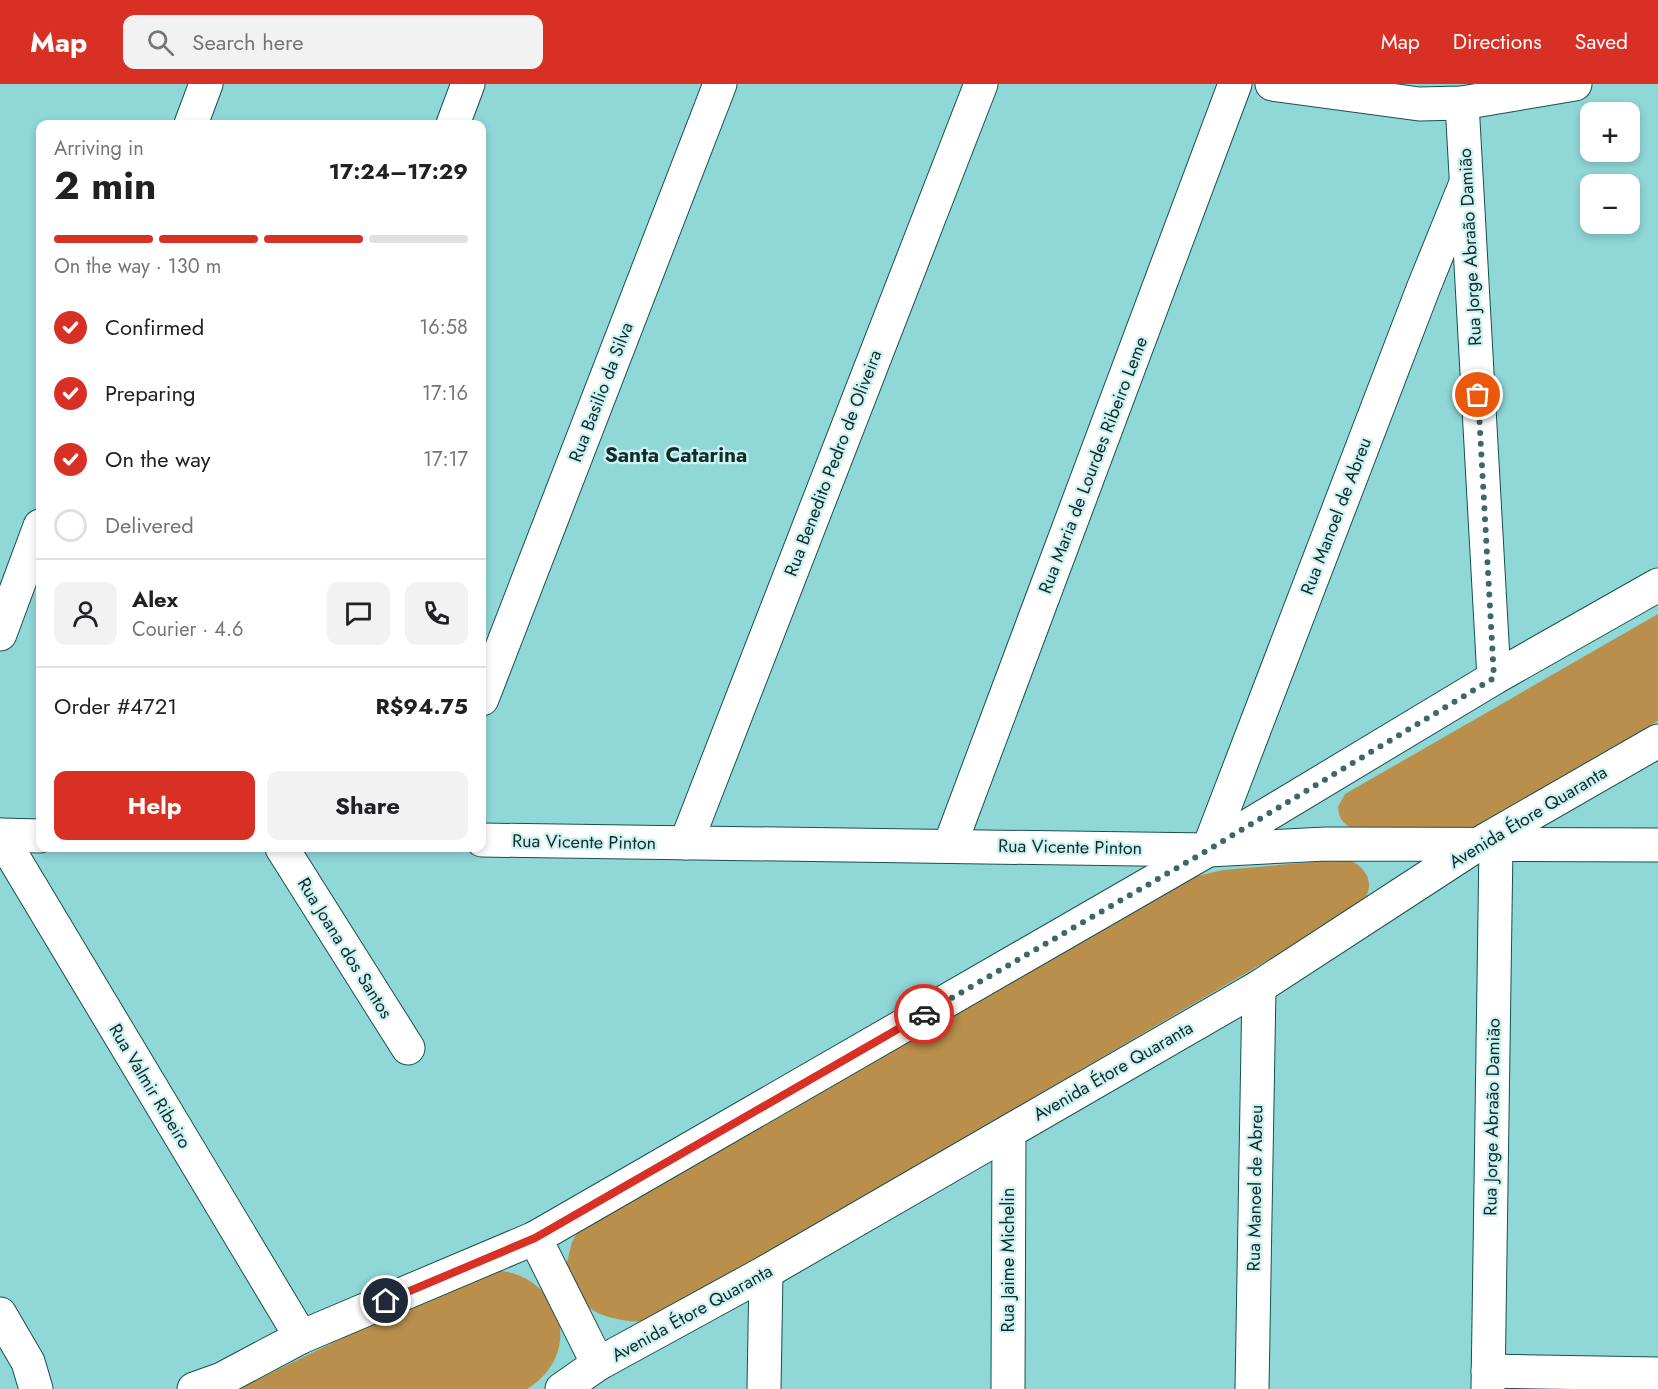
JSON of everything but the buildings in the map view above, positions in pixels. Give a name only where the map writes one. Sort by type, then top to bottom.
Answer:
[{"type":"street","points":[[192,120],[206,84]]},
{"type":"street","points":[[454,120],[468,84]]},
{"type":"street","name":"Rua Basilio da Silva","points":[[486,689],[720,84]]},
{"type":"street","name":"Rua Benedito Pedro de Oliveira","points":[[686,843],[981,84]]},
{"type":"street","name":"Rua Maria de Lourdes Ribeiro Leme","points":[[950,845],[1236,84]]},
{"type":"street","points":[[1272,84],[1419,104],[1462,104],[1575,84]]},
{"type":"street","name":"Rua Jorge Abraão Damião","points":[[1462,104],[1494,678]]},
{"type":"street","name":"Rua Manoel de Abreu","points":[[1208,850],[1423,289],[1466,183]]},
{"type":"street","points":[[0,634],[36,537]]},
{"type":"street","points":[[194,1389],[222,1379],[301,1337],[535,1238],[1208,850],[1494,678],[1658,585]]},
{"type":"street","name":"Avenida Étore Quaranta","points":[[562,1389],[598,1364],[766,1272],[1259,987],[1658,741]]},
{"type":"street","points":[[0,836],[36,836]]},
{"type":"street","name":"Rua Valmir Ribeiro","points":[[0,836],[301,1337]]},
{"type":"street","name":"Rua Vicente Pinton","points":[[486,840],[1208,850],[1326,844],[1658,845]]},
{"type":"street","name":"Rua Jorge Abraão Damião","points":[[1487,845],[1488,1380]]},
{"type":"street","name":"Rua Joana dos Santos","points":[[285,852],[408,1048]]},
{"type":"street","name":"Rua Manoel de Abreu","points":[[1252,1389],[1259,987]]},
{"type":"street","name":"Rua Jaime Michelin","points":[[1008,1389],[1009,1132]]},
{"type":"street","points":[[535,1238],[598,1364]]},
{"type":"street","points":[[764,1389],[766,1272]]},
{"type":"street","points":[[0,1314],[28,1362],[36,1389]]},
{"type":"street","points":[[1488,1380],[1658,1374]]},
{"type":"shaded area","points":[[1658,614],[1658,721],[1471,830],[1358,830],[1346,825],[1341,819],[1338,807],[1345,794]]},
{"type":"shaded area","points":[[1347,859],[1362,868],[1368,880],[1367,894],[1357,908],[650,1322],[622,1320],[603,1315],[586,1306],[576,1292],[565,1270],[572,1242],[579,1230],[1193,877],[1223,870]]},
{"type":"shaded area","points":[[495,1270],[518,1275],[537,1286],[550,1301],[558,1318],[560,1337],[556,1356],[545,1374],[527,1389],[238,1389],[467,1277]]},
{"type":"way so far","points":[[924,1014],[1208,850],[1494,678],[1478,395]]},
{"type":"district","name":"Santa Catarina","points":[[676,455]]},
{"type":"route","points":[[386,1301],[535,1238],[924,1014]]}]
